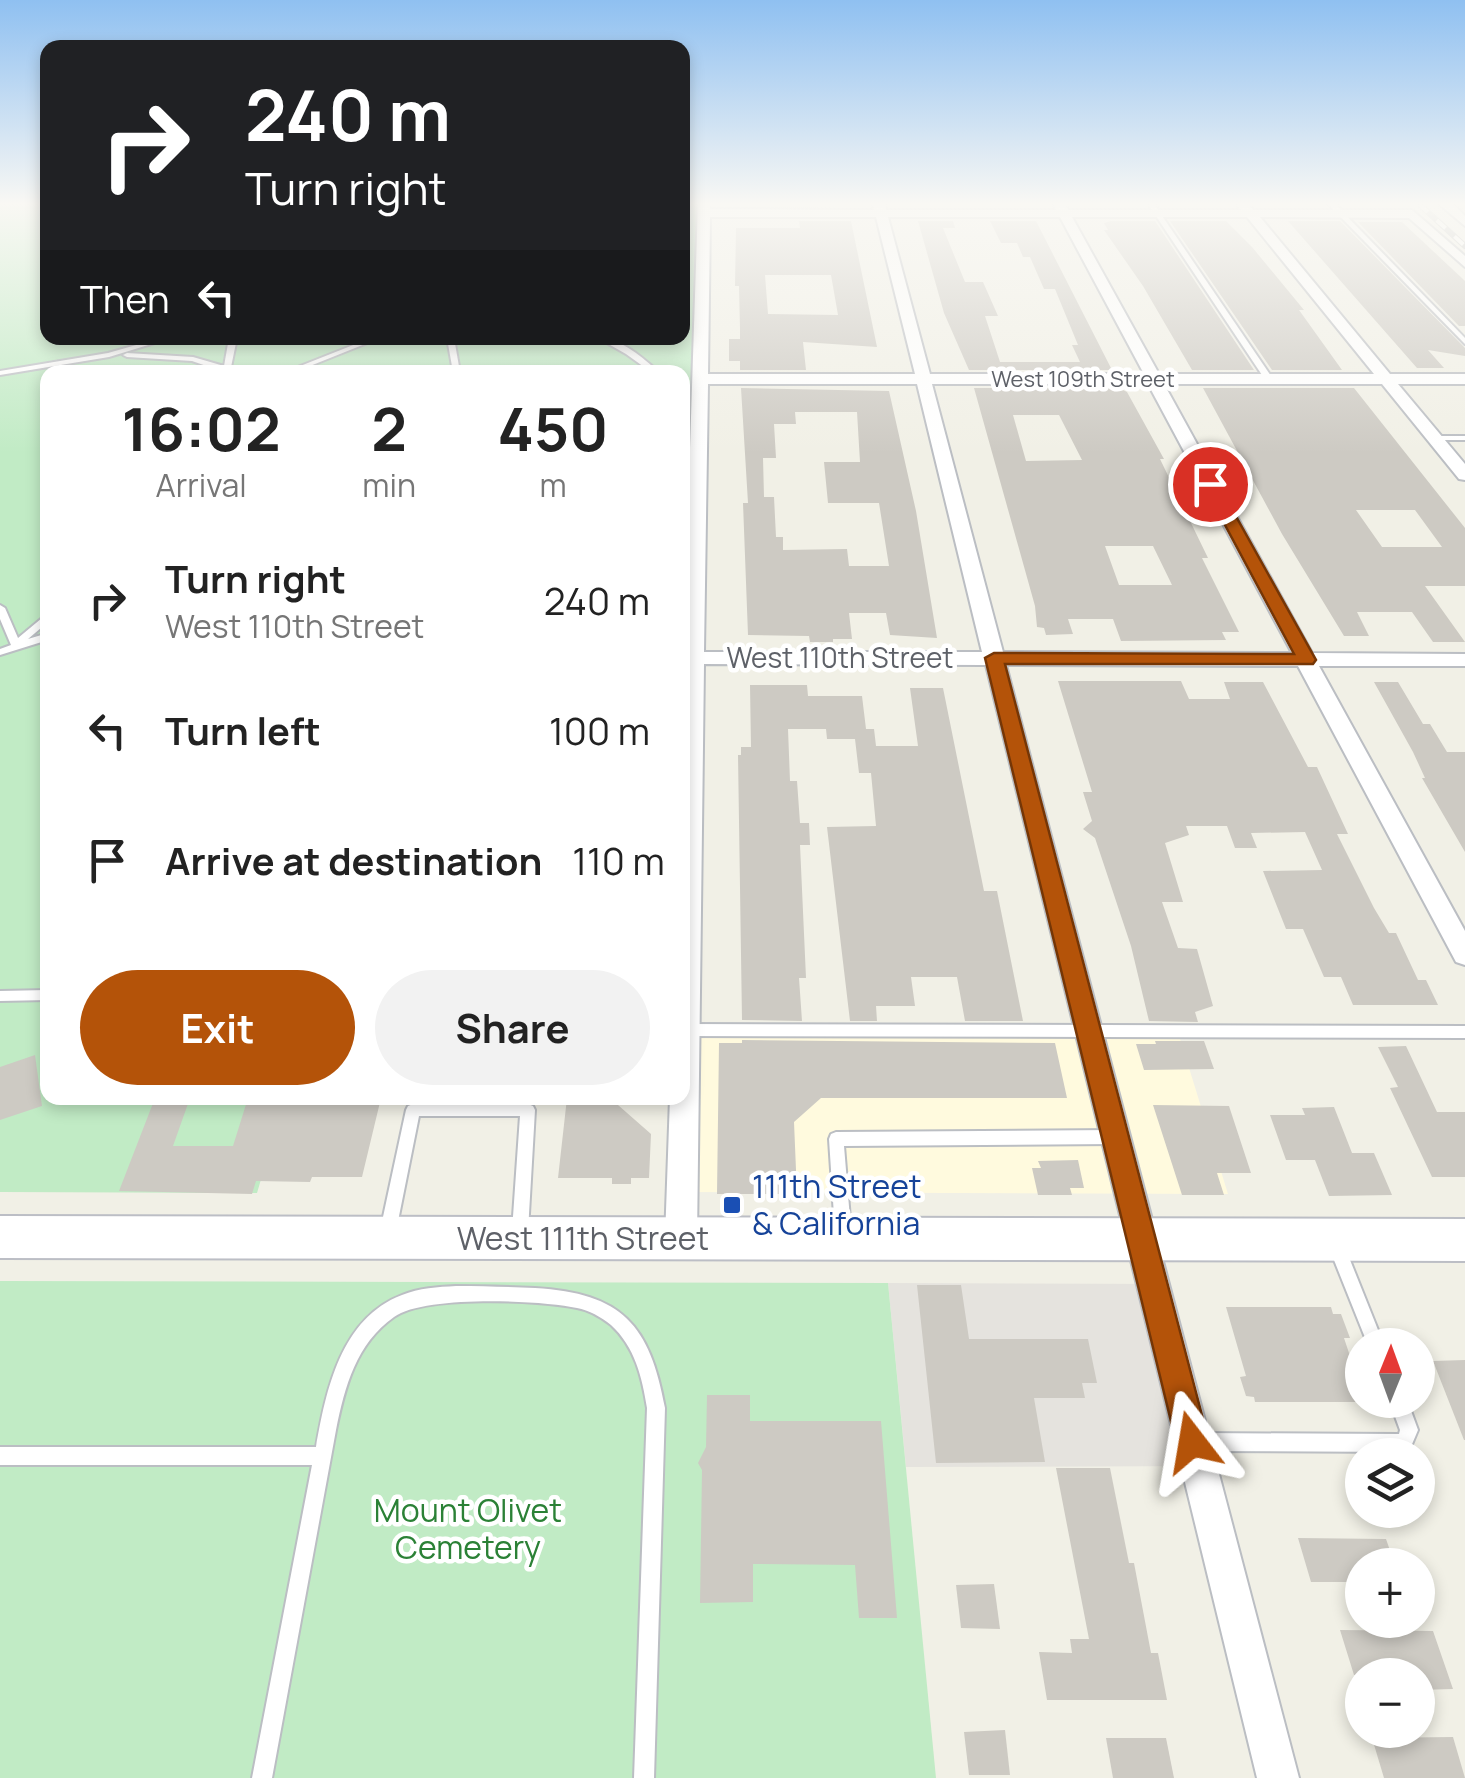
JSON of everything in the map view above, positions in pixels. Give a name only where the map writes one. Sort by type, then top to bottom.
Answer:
[{"type":"main road","name":"West 111th Street","points":[[0,1238],[1465,1240]]},
{"type":"street","points":[[690,844],[703,287]]},
{"type":"street","points":[[901,287],[1278,1778]]},
{"type":"street","points":[[1104,287],[1465,955]]},
{"type":"street","points":[[1310,287],[1465,475]]},
{"type":"street","name":"West 109th Street","points":[[702,378],[1465,379]]},
{"type":"street","name":"West 110th Street","points":[[694,658],[1465,660]]},
{"type":"street","points":[[681,1239],[684,1105]]},
{"type":"lane","points":[[1207,287],[1269,379]]},
{"type":"lane","points":[[1412,287],[1465,342]]},
{"type":"lane","points":[[46,365],[142,345]]},
{"type":"lane","points":[[307,365],[358,345]]},
{"type":"lane","points":[[616,345],[646,365]]},
{"type":"lane","points":[[109,354],[193,359],[210,365]]},
{"type":"lane","points":[[0,373],[40,366]]},
{"type":"lane","points":[[1435,438],[1465,438]]},
{"type":"lane","points":[[0,608],[16,644]]},
{"type":"lane","points":[[16,644],[40,623]]},
{"type":"lane","points":[[0,652],[40,638]]},
{"type":"lane","points":[[0,996],[40,996]]},
{"type":"lane","points":[[690,1030],[1465,1032]]},
{"type":"lane","points":[[387,1238],[413,1110],[528,1110],[520,1238]]},
{"type":"lane","points":[[844,1239],[836,1139],[1115,1136]]},
{"type":"lane","points":[[1334,1240],[1369,1328]]},
{"type":"lane","points":[[262,1778],[324,1456],[346,1363],[360,1336],[402,1303],[428,1296],[560,1297],[593,1302],[621,1323],[638,1345],[651,1372],[656,1408],[644,1778]]},
{"type":"lane","points":[[1192,1442],[1404,1443],[1409,1430],[1405,1418]]},
{"type":"lane","points":[[0,1456],[324,1456]]},
{"type":"shaded area","points":[[690,1026],[1177,1029],[1228,1194],[666,1192],[672,1105],[690,1105]]},
{"type":"shaded area","points":[[888,1283],[1168,1284],[1214,1466],[906,1467]]},
{"type":"green space","points":[[0,287],[40,287],[40,345],[690,345],[690,287],[696,287],[690,514],[690,365],[40,365],[40,1105],[283,1105],[257,1193],[0,1192]]},
{"type":"green space","name":"Mount Olivet Cemetery","points":[[0,1281],[888,1283],[936,1778],[0,1778]]},
{"type":"building","points":[[739,287],[766,287],[768,314],[838,315],[833,287],[865,287],[877,347],[803,342],[806,370],[740,370],[740,361],[729,361],[729,339],[740,339]]},
{"type":"building","points":[[937,287],[985,287],[998,316],[985,316],[1000,362],[1080,362],[1072,345],[1078,345],[1055,289],[1043,287],[1070,287],[1112,370],[969,370]]},
{"type":"building","points":[[1144,287],[1199,287],[1254,370],[1192,370]]},
{"type":"building","points":[[1215,287],[1285,287],[1342,370],[1272,370]]},
{"type":"building","points":[[1346,287],[1405,287],[1465,348],[1465,356],[1428,350],[1444,368],[1417,368]]},
{"type":"building","points":[[1421,287],[1465,287],[1465,326],[1459,326]]},
{"type":"building","points":[[741,388],[889,391],[916,511],[937,638],[890,635],[886,613],[849,613],[852,639],[810,642],[809,636],[748,635],[743,503],[748,503]],"holes":[[[795,412],[857,412],[860,462],[824,462],[828,503],[879,503],[889,566],[849,566],[847,549],[783,550],[783,537],[776,537],[774,497],[764,497],[763,458],[776,458],[774,424],[796,424]]]},
{"type":"building","points":[[974,388],[1119,388],[1127,392],[1164,459],[1160,459],[1208,558],[1202,558],[1239,632],[1222,632],[1226,640],[1121,641],[1113,619],[1068,619],[1073,634],[1046,635],[1044,628],[1037,627],[1035,606]],"holes":[[[1013,415],[1059,415],[1082,460],[1026,461]],[[1105,546],[1153,546],[1172,585],[1119,585]]]},
{"type":"building","points":[[1203,388],[1354,388],[1465,528],[1465,586],[1425,586],[1465,642],[1433,642],[1412,612],[1357,612],[1369,636],[1344,636],[1282,534]],"holes":[[[1356,510],[1415,510],[1442,547],[1382,547]]]},
{"type":"building","points":[[1058,681],[1181,681],[1189,699],[1230,699],[1224,682],[1263,682],[1308,767],[1317,767],[1348,834],[1337,834],[1374,908],[1389,933],[1396,933],[1418,980],[1426,980],[1438,1005],[1353,1005],[1341,977],[1324,977],[1303,929],[1286,929],[1263,871],[1322,870],[1305,832],[1251,833],[1257,848],[1235,848],[1227,826],[1186,826],[1189,835],[1165,843],[1183,902],[1162,902],[1178,948],[1197,949],[1213,1006],[1195,1012],[1198,1022],[1149,1021],[1131,946],[1095,838],[1083,829],[1092,821],[1083,792],[1092,792]]},
{"type":"building","points":[[1374,682],[1398,682],[1423,724],[1430,724],[1447,752],[1465,752],[1465,852],[1422,778],[1413,752]]},
{"type":"building","points":[[750,685],[807,685],[808,696],[862,696],[866,729],[874,729],[876,746],[918,746],[910,688],[943,688],[984,891],[997,891],[1023,1021],[965,1021],[957,977],[911,977],[915,1006],[876,1006],[877,1021],[850,1021],[827,827],[876,826],[871,773],[859,773],[855,739],[827,739],[826,729],[788,729],[790,781],[797,781],[800,823],[809,823],[810,845],[800,845],[806,978],[799,978],[802,1021],[742,1020],[738,755],[741,747],[751,747]]},
{"type":"building","points":[[1155,1041],[1204,1041],[1214,1069],[1144,1070],[1136,1044],[1156,1044]]},
{"type":"building","points":[[719,1043],[1055,1043],[1067,1098],[821,1098],[794,1122],[797,1194],[717,1194]]},
{"type":"building","points":[[1406,1046],[1437,1112],[1465,1112],[1465,1177],[1432,1177],[1390,1088],[1398,1087],[1378,1047]]},
{"type":"building","points":[[35,1055],[42,1106],[0,1120],[0,1067]]},
{"type":"building","points":[[152,1105],[188,1105],[173,1146],[233,1146],[246,1105],[379,1105],[362,1177],[312,1177],[310,1182],[256,1181],[252,1194],[119,1191]]},
{"type":"building","points":[[566,1105],[618,1105],[651,1134],[649,1178],[631,1178],[631,1184],[612,1184],[612,1178],[558,1178]]},
{"type":"building","points":[[1153,1105],[1229,1106],[1251,1173],[1217,1173],[1224,1195],[1182,1195]]},
{"type":"building","points":[[1334,1107],[1352,1153],[1374,1153],[1392,1195],[1329,1196],[1315,1160],[1286,1160],[1270,1115],[1305,1115],[1302,1108]]},
{"type":"building","points":[[1078,1160],[1084,1188],[1070,1188],[1072,1195],[1038,1195],[1032,1168],[1041,1168],[1038,1161]]},
{"type":"building","points":[[917,1285],[961,1285],[969,1339],[1088,1339],[1097,1383],[1082,1383],[1085,1398],[1034,1398],[1045,1462],[936,1463]]},
{"type":"building","points":[[1226,1307],[1331,1307],[1333,1314],[1341,1314],[1346,1328],[1345,1402],[1255,1402],[1254,1397],[1246,1396],[1240,1377],[1246,1376]]},
{"type":"building","points":[[1465,1360],[1465,1440],[1435,1366],[1435,1361]]},
{"type":"building","points":[[707,1395],[750,1395],[750,1421],[881,1421],[897,1618],[859,1618],[855,1565],[753,1564],[753,1602],[700,1603],[702,1470],[698,1463],[706,1447]]},
{"type":"building","points":[[1056,1468],[1110,1468],[1151,1653],[1158,1653],[1167,1700],[1047,1700],[1039,1652],[1072,1653],[1070,1639],[1089,1639]]},
{"type":"building","points":[[1298,1538],[1386,1539],[1389,1548],[1345,1548],[1345,1582],[1311,1582]]},
{"type":"building","points":[[994,1584],[1000,1629],[961,1628],[956,1585]]},
{"type":"building","points":[[1340,1630],[1345,1630],[1345,1638],[1435,1637],[1453,1689],[1435,1690],[1435,1658],[1349,1658]]},
{"type":"building","points":[[1005,1730],[1010,1775],[969,1775],[964,1732]]},
{"type":"building","points":[[1435,1737],[1453,1737],[1465,1778],[1384,1778],[1375,1748],[1435,1748]]},
{"type":"building","points":[[1106,1738],[1166,1738],[1174,1778],[1113,1778]]},
{"type":"place","name":"111th Street & California","points":[[732,1205]]},
{"type":"route","points":[[1192,1442],[994,658],[1306,660],[1210,484]]}]
